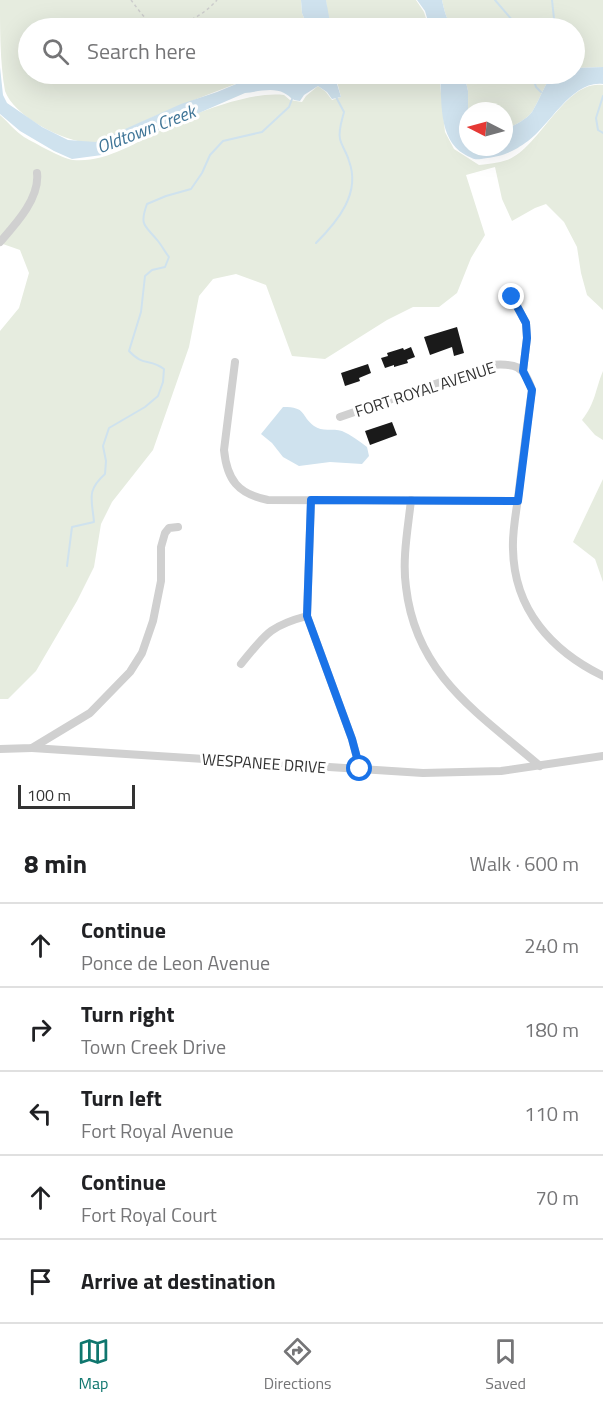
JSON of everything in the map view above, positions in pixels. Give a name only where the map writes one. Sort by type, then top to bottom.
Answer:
[{"type":"street","points":[[0,242],[17,222],[31,198],[38,182],[37,172]]},
{"type":"street","points":[[512,297],[526,323],[527,338],[523,371],[532,390],[512,548],[517,575],[528,608],[541,630],[560,650],[582,666],[603,676]]},
{"type":"street","points":[[235,362],[224,450],[228,473],[244,492],[268,500],[518,501]]},
{"type":"street","name":"FORT ROYAL AVENUE","points":[[340,417],[490,365],[506,364],[516,366],[523,371]]},
{"type":"street","points":[[311,500],[307,616],[352,739],[360,769]]},
{"type":"street","points":[[411,500],[405,586],[411,615],[430,662],[446,683],[540,766]]},
{"type":"street","points":[[32,748],[90,713],[130,672],[142,653],[153,621],[161,581],[161,547],[165,533],[169,528],[178,526]]},
{"type":"street","points":[[241,664],[269,632],[284,622],[307,616]]},
{"type":"street","name":"WESPANEE DRIVE","points":[[0,749],[32,748],[423,773],[501,771],[603,756]]},
{"type":"path","points":[[131,0],[146,18]]},
{"type":"path","points":[[195,18],[217,0]]},
{"type":"shaded area","points":[[0,0],[301,0],[304,18],[18,18],[18,84],[235,84],[168,110],[96,142],[72,139],[44,128],[31,120],[10,101],[5,91],[0,34]]},
{"type":"shaded area","points":[[326,0],[416,0],[426,18],[329,18]]},
{"type":"shaded area","points":[[442,0],[603,0],[603,67],[585,68],[585,18],[447,18]]},
{"type":"shaded area","points":[[338,84],[440,84],[445,132],[454,149],[459,152],[459,156],[465,156],[479,165],[504,161],[519,153],[577,92],[589,86],[603,85],[603,310],[587,295],[577,247],[564,222],[546,204],[512,221],[502,199],[495,167],[466,175],[485,235],[471,258],[457,293],[439,307],[413,307],[387,320],[325,359],[292,356],[266,285],[236,274],[213,279],[199,296],[189,347],[153,450],[112,502],[101,524],[94,567],[77,601],[36,671],[8,699],[0,699],[0,331],[19,308],[29,273],[20,250],[0,243],[0,115],[21,135],[41,146],[68,159],[85,160],[120,151],[190,116],[222,104],[270,95],[284,95],[290,100],[302,102],[318,86],[332,100],[341,97]]},
{"type":"shaded area","points":[[466,84],[546,84],[532,112],[513,126],[513,102],[468,102]]},
{"type":"shaded area","points":[[603,371],[603,440],[595,435],[582,420],[593,402]]},
{"type":"shaded area","points":[[603,479],[603,582],[595,559],[573,542]]},
{"type":"water","points":[[301,0],[326,0],[329,18],[304,18]]},
{"type":"water","points":[[417,0],[442,0],[447,18],[427,18]]},
{"type":"water","name":"Oldtown Creek","points":[[0,67],[3,95],[7,103],[42,127],[68,140],[96,142],[181,104],[236,84],[337,84],[341,97],[332,99],[318,86],[304,95],[300,101],[275,90],[245,93],[102,155],[72,159],[20,131],[0,114]]},
{"type":"water","points":[[603,67],[603,84],[581,89],[571,96],[536,134],[513,151],[513,126],[532,112],[546,84],[585,84],[585,68]]},
{"type":"water","points":[[441,84],[466,84],[468,102],[459,102],[459,150],[450,139],[446,129]]},
{"type":"water","points":[[468,156],[499,156],[481,159]]},
{"type":"water","points":[[283,407],[300,410],[317,428],[339,430],[349,434],[367,447],[369,456],[362,464],[330,462],[299,466],[283,457],[261,434]]},
{"type":"building","points":[[457,327],[464,353],[454,356],[452,347],[430,355],[424,337]]},
{"type":"building","points":[[411,347],[415,357],[407,360],[408,363],[385,368],[381,358],[388,356],[387,353]]},
{"type":"building","points":[[368,364],[371,373],[359,378],[360,381],[345,386],[341,373]]},
{"type":"building","points":[[392,422],[397,435],[370,445],[365,431]]},
{"type":"waterway","points":[[495,0],[510,18]]},
{"type":"waterway","points":[[552,0],[554,18]]},
{"type":"waterway","points":[[535,84],[541,92]]},
{"type":"waterway","points":[[603,96],[596,118],[598,130],[603,133]]},
{"type":"waterway","points":[[316,243],[339,216],[350,195],[352,184],[352,173],[340,136],[344,112],[336,97]]},
{"type":"waterway","points":[[67,566],[72,527],[94,522],[92,496],[95,485],[105,474],[106,461],[103,446],[109,428],[145,407],[158,396],[163,382],[164,369],[139,359],[129,351],[141,312],[145,276],[152,270],[165,267],[169,257],[145,225],[147,204],[191,189],[210,155],[223,141],[262,132],[289,107],[292,99]]},
{"type":"route","points":[[360,769],[352,739],[307,616],[311,500],[518,501],[532,390],[523,371],[527,338],[526,323],[512,297]]}]
